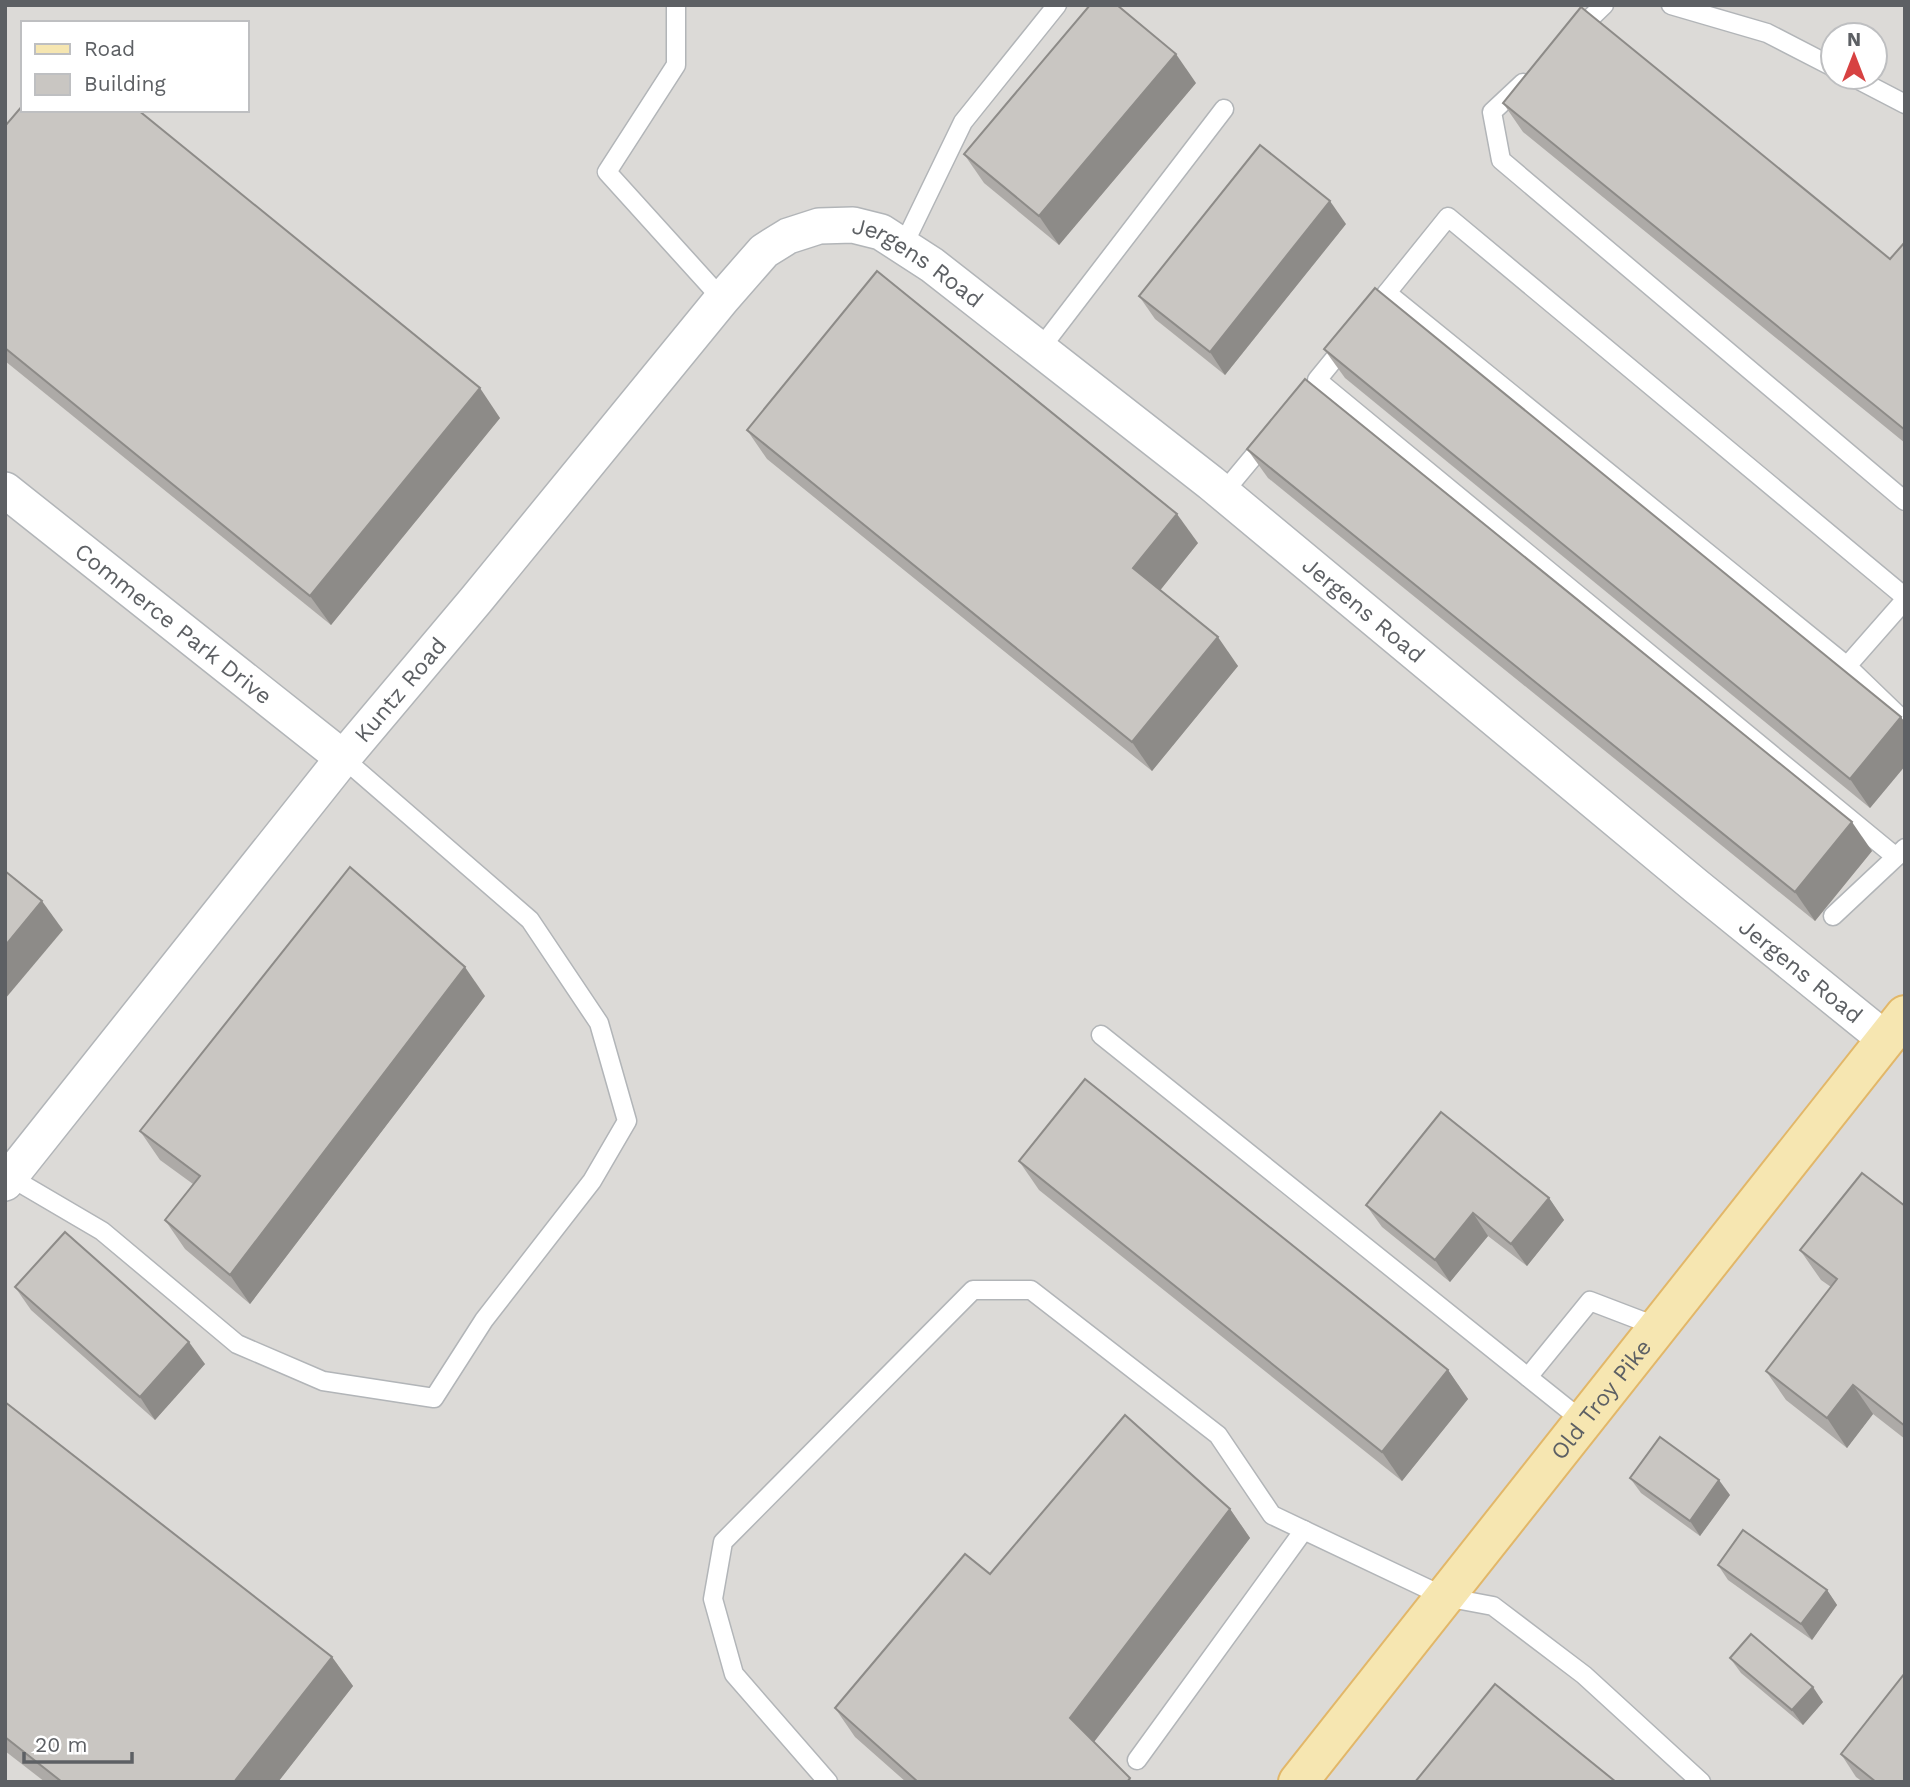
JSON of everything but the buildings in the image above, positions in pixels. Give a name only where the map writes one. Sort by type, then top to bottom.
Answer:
[{"type":"main road","name":"Old Troy Pike","points":[[1298,1782],[1895,1027]]},
{"type":"street","name":"Jergens Road","points":[[819,226],[853,225],[881,232],[932,265],[1223,493],[1685,877],[1895,1027]]},
{"type":"street","name":"Kuntz Road","points":[[8,1180],[343,758],[722,299],[764,251],[788,236],[819,226]]},
{"type":"street","name":"Commerce Park Drive","points":[[5,490],[343,758]]},
{"type":"lane","points":[[676,5],[676,65],[607,172],[722,299]]},
{"type":"lane","points":[[903,246],[962,122],[1057,5]]},
{"type":"lane","points":[[1567,41],[1604,5]]},
{"type":"lane","points":[[1671,5],[1767,33],[1819,60]]},
{"type":"lane","points":[[1539,68],[1492,112],[1501,160],[1905,501]]},
{"type":"lane","points":[[1880,91],[1905,104]]},
{"type":"lane","points":[[1040,349],[1224,109]]},
{"type":"lane","points":[[1833,916],[1900,853],[1313,385],[1448,217],[1905,598],[1847,666]]},
{"type":"lane","points":[[1387,293],[1847,666],[1905,722]]},
{"type":"lane","points":[[1223,493],[1283,421]]},
{"type":"lane","points":[[8,1180],[102,1231],[237,1344],[323,1381],[434,1398],[484,1320],[592,1181],[626,1121],[599,1023],[530,920],[343,758]]},
{"type":"lane","points":[[1101,1035],[1584,1422]]},
{"type":"lane","points":[[828,1782],[734,1674],[713,1599],[723,1542],[973,1290],[1031,1290],[1218,1436],[1272,1515],[1445,1597],[1493,1606],[1584,1675],[1701,1782]]},
{"type":"lane","points":[[1528,1377],[1590,1301],[1658,1327]]},
{"type":"lane","points":[[1137,1760],[1304,1530]]},
{"type":"shaded area","points":[[5,5],[1905,5],[1905,1782],[5,1782]]}]
